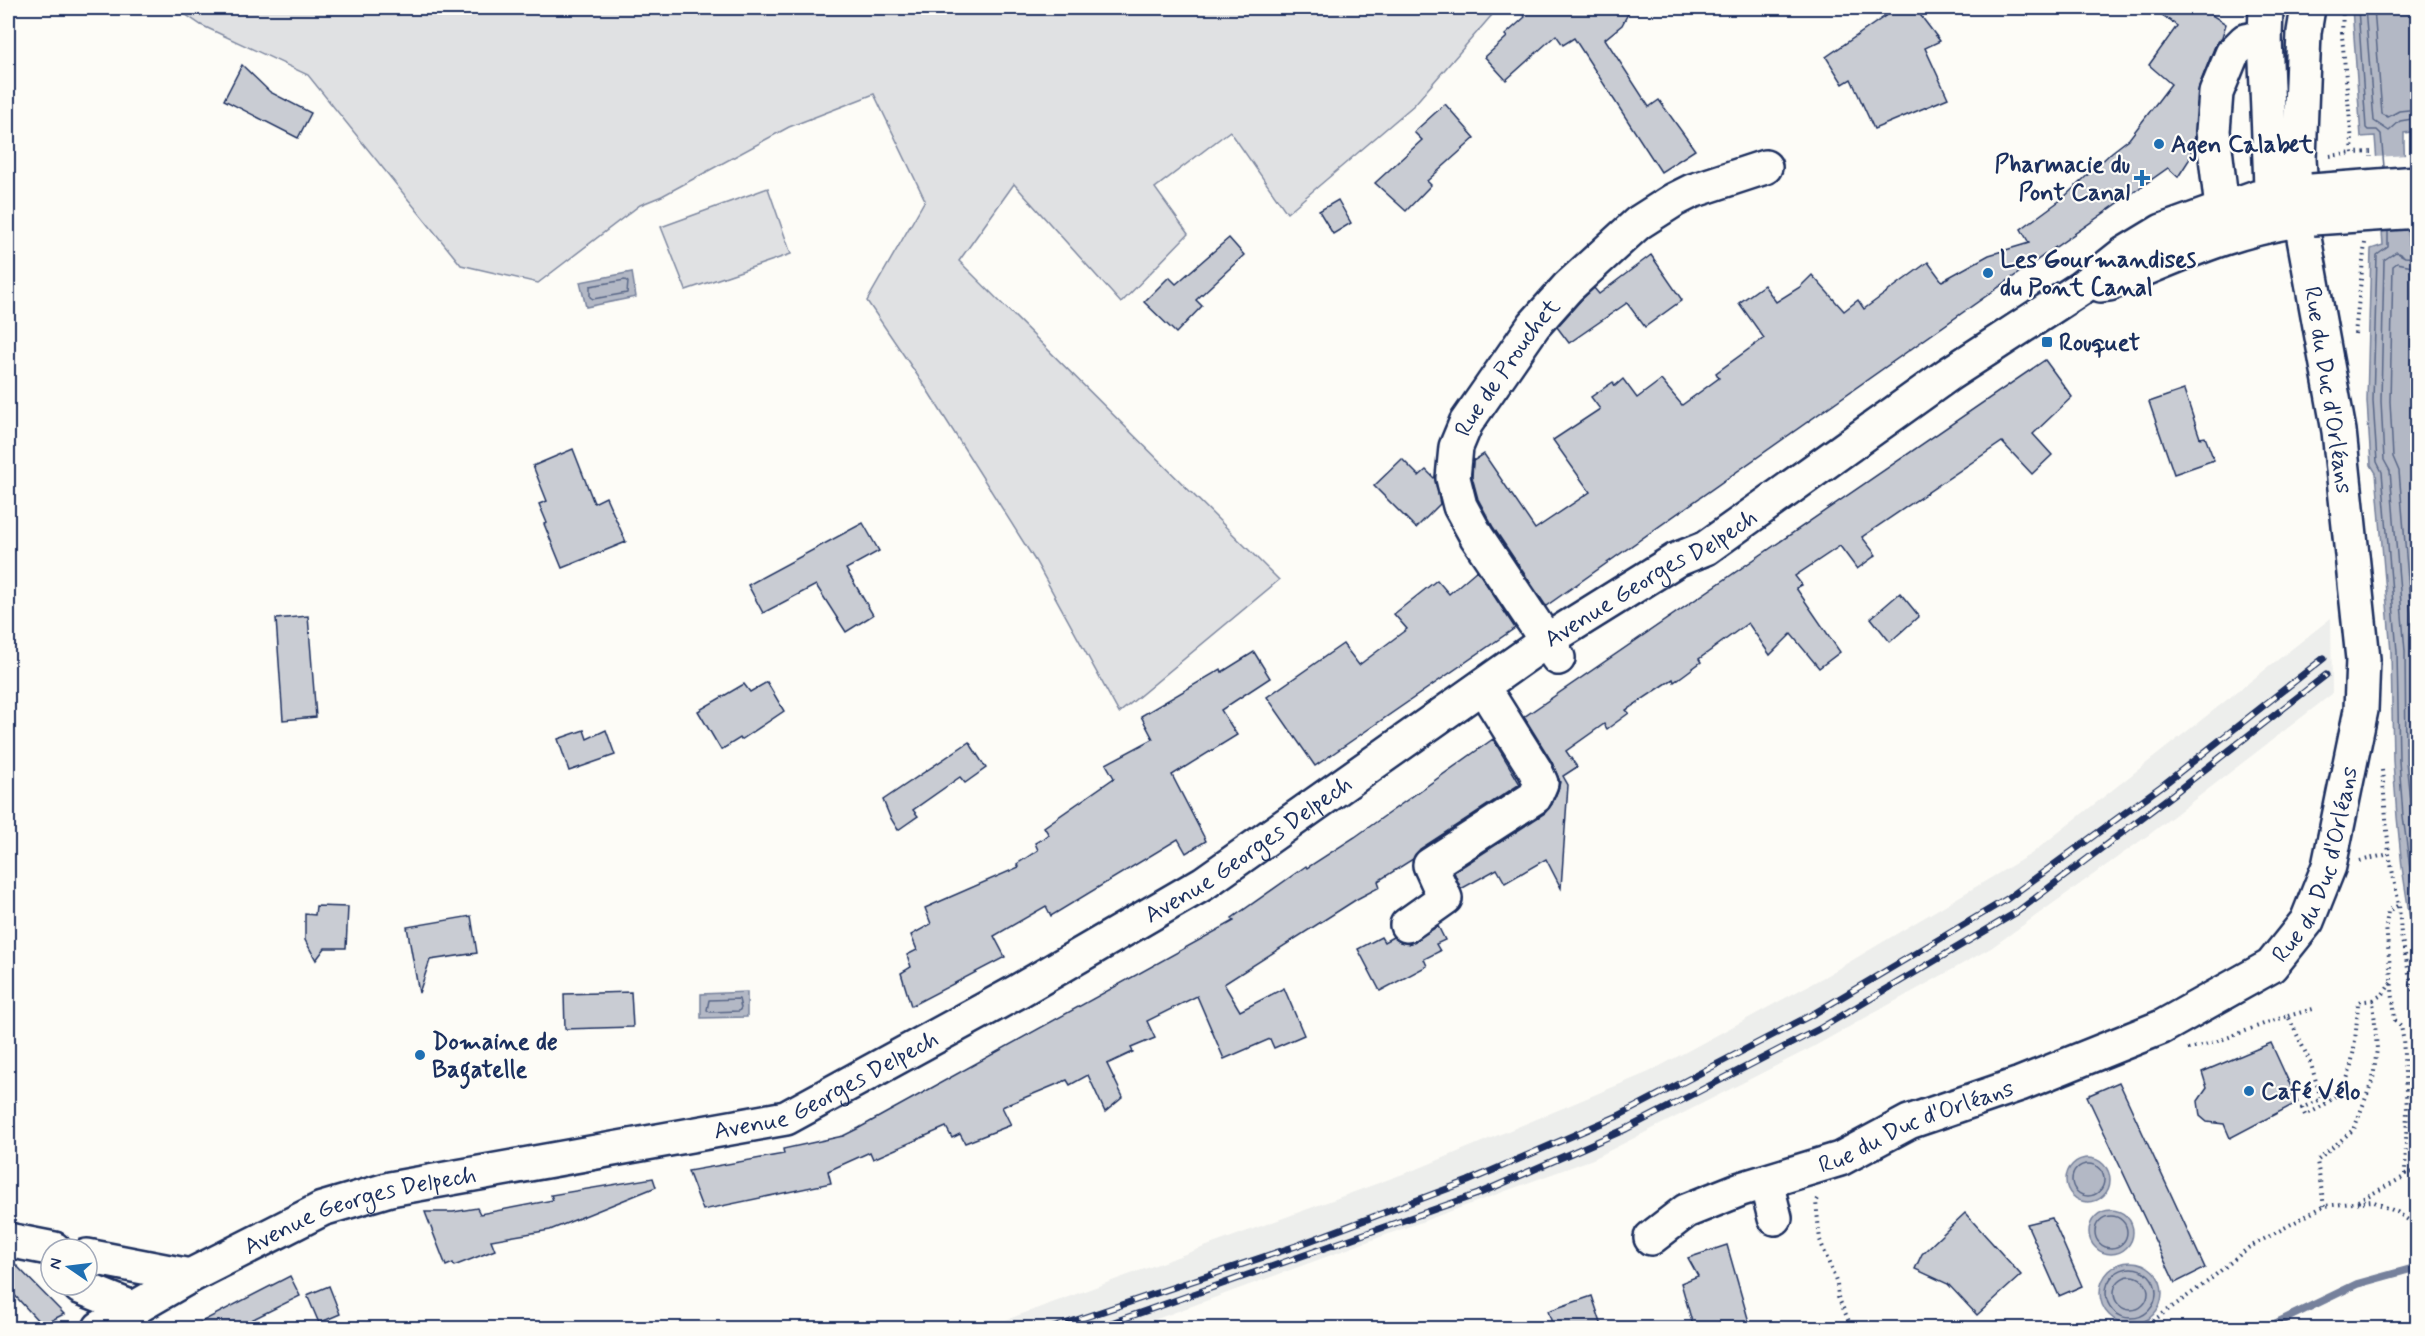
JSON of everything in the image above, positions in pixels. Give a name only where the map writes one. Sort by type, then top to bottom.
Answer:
[{"type":"main road","points":[[2297,196],[2304,32],[2308,8]]},
{"type":"main road","points":[[2265,22],[2297,196]]},
{"type":"main road","points":[[2125,277],[2151,255],[2199,234],[2223,217],[2212,131],[2216,93],[2232,54],[2265,22]]},
{"type":"main road","name":"Rue de Prouchet","points":[[1552,649],[1477,537],[1460,506],[1453,478],[1456,447],[1466,423],[1534,325],[1568,287],[1638,223],[1692,191],[1765,167]]},
{"type":"main road","points":[[2081,288],[2109,284],[2216,240],[2266,224],[2297,196],[2418,183]]},
{"type":"main road","points":[[2297,196],[2418,211]]},
{"type":"main road","name":"Avenue Georges Delpech","points":[[100,1329],[190,1276],[322,1209],[361,1197],[390,1189],[786,1118],[1015,993],[1204,883],[1552,649],[1676,560],[1706,548],[1949,374],[2081,288],[2124,254],[2162,231],[2297,196]]},
{"type":"main road","name":"Rue du Duc d'Orléans","points":[[1651,1238],[1686,1211],[1766,1182],[1840,1159],[1909,1122],[2020,1084],[2162,1027],[2271,966],[2307,921],[2329,866],[2361,710],[2363,659],[2339,431],[2297,196]]},
{"type":"main road","points":[[786,1118],[871,1091],[1040,997],[1234,880],[1493,703],[1552,649]]},
{"type":"main road","points":[[1407,925],[1445,898],[1430,865],[1535,796],[1541,783],[1493,703]]},
{"type":"main road","points":[[1766,1182],[1775,1218]]},
{"type":"main road","points":[[8,1240],[39,1246]]},
{"type":"main road","points":[[99,1258],[190,1276]]},
{"type":"main road","points":[[99,1294],[135,1309]]},
{"type":"main road","points":[[80,1297],[84,1329]]},
{"type":"path","points":[[2343,8],[2342,36],[2353,153],[2371,152]]},
{"type":"path","points":[[2354,339],[2365,243],[2373,239]]},
{"type":"path","points":[[2355,862],[2389,854]]},
{"type":"path","points":[[2405,1174],[2407,1110],[2403,1037],[2401,1026],[2395,1020],[2386,926],[2388,911],[2398,904],[2409,979],[2413,992],[2418,996]]},
{"type":"path","points":[[2288,1016],[2311,1064],[2321,1099],[2302,1108],[2305,1114],[2324,1106],[2344,1086],[2356,1038],[2358,1002],[2373,1000],[2383,994],[2391,983]]},
{"type":"path","points":[[2324,1206],[2317,1161],[2354,1129],[2373,1079],[2377,1049],[2373,1000]]},
{"type":"path","points":[[2162,1027],[2177,1051],[2214,1044],[2260,1025],[2313,1010]]},
{"type":"path","points":[[1840,1159],[1816,1202],[1820,1240],[1851,1329]]},
{"type":"path","points":[[2358,1201],[2402,1178],[2405,1174],[2418,1171]]},
{"type":"path","points":[[2143,1329],[2207,1282],[2248,1248],[2324,1206],[2372,1201],[2397,1212],[2418,1227]]},
{"type":"shaded area","points":[[176,8],[1498,8],[1414,105],[1287,213],[1230,131],[1155,188],[1188,234],[1121,303],[1014,184],[959,261],[1279,580],[1119,713],[1036,562],[926,388],[867,301],[925,200],[874,94],[789,127],[662,196],[640,205],[538,283],[461,265],[308,75],[201,25]]},
{"type":"shaded area","points":[[768,188],[791,254],[686,290],[661,227]]},
{"type":"shaded area","points":[[2331,618],[2332,694],[2150,834],[1991,948],[1811,1048],[1593,1159],[1132,1328],[984,1328],[1422,1167],[1649,1072],[1824,977],[2031,854]]},
{"type":"water","points":[[2352,8],[2417,8],[2417,131],[2404,133],[2404,145],[2408,244],[2418,245],[2417,965],[2397,817],[2393,761],[2391,652],[2376,473],[2371,465],[2367,401],[2371,249],[2383,245],[2375,136],[2361,137]]},
{"type":"water","points":[[632,272],[636,297],[586,307],[580,282]]},
{"type":"water","points":[[747,992],[747,1017],[701,1018],[701,994]]},
{"type":"water","points":[[2088,1158],[2097,1159],[2104,1164],[2109,1171],[2109,1189],[2104,1196],[2097,1201],[2088,1202],[2079,1201],[2072,1196],[2067,1189],[2066,1180],[2067,1171],[2072,1164],[2079,1159]]},
{"type":"water","points":[[2111,1210],[2120,1211],[2127,1216],[2132,1223],[2132,1241],[2127,1248],[2120,1253],[2111,1254],[2102,1253],[2095,1248],[2090,1241],[2089,1232],[2090,1223],[2095,1216],[2102,1211]]},
{"type":"water","points":[[2131,1262],[2148,1267],[2153,1271],[2157,1276],[2162,1293],[2157,1310],[2153,1315],[2148,1319],[2131,1324],[2114,1319],[2109,1315],[2105,1310],[2100,1293],[2105,1276],[2109,1271],[2114,1267]]},
{"type":"pier","points":[[2408,155],[2411,224],[2379,226],[2375,157]]},
{"type":"building","points":[[1519,8],[1631,8],[1622,25],[1605,39],[1649,107],[1659,100],[1695,150],[1661,172],[1574,38],[1563,45],[1556,35],[1506,80],[1485,57],[1525,17]]},
{"type":"building","points":[[1897,8],[1915,8],[1940,41],[1925,48],[1948,98],[1874,129],[1851,79],[1843,84],[1826,57]]},
{"type":"building","points":[[2153,8],[2201,8],[2226,24],[2199,86],[2195,137],[2189,160],[2178,177],[2168,168],[1546,606],[1493,527],[1478,499],[1472,477],[1473,461],[1484,454],[1535,529],[1590,492],[1553,440],[1600,409],[1591,397],[1613,382],[1615,386],[1623,379],[1637,398],[1661,380],[1682,405],[1719,378],[1716,373],[1764,338],[1739,303],[1764,285],[1776,302],[1800,287],[1812,275],[1844,311],[1858,300],[1864,309],[1928,262],[1942,281],[1989,255],[2029,243],[2021,229],[2062,199],[2129,139],[2171,84],[2149,65],[2177,26]]},
{"type":"building","points":[[242,65],[270,92],[311,113],[298,138],[224,100]]},
{"type":"building","points":[[1445,104],[1475,138],[1427,181],[1431,185],[1406,211],[1375,183],[1422,140],[1414,132]]},
{"type":"building","points":[[1338,200],[1351,223],[1333,234],[1319,211]]},
{"type":"building","points":[[1229,238],[1244,255],[1196,300],[1202,306],[1176,333],[1144,302],[1169,277],[1176,284]]},
{"type":"building","points":[[1651,255],[1682,300],[1645,327],[1627,303],[1569,343],[1557,327],[1581,300],[1594,288],[1599,294]]},
{"type":"building","points":[[2045,360],[2072,397],[2033,434],[2052,455],[2032,474],[2002,442],[1862,537],[1876,555],[1857,569],[1840,546],[1795,576],[1802,585],[1796,588],[1840,652],[1819,668],[1791,634],[1770,655],[1748,623],[1699,659],[1701,662],[1674,682],[1673,679],[1626,710],[1629,713],[1607,729],[1604,724],[1566,751],[1577,767],[1563,776],[1568,785],[1561,888],[1546,859],[1505,883],[1497,869],[1461,889],[1454,872],[1545,813],[1558,790],[1560,782],[1552,762],[1524,717]]},
{"type":"building","points":[[2184,390],[2200,438],[2205,437],[2214,460],[2174,474],[2149,402]]},
{"type":"building","points":[[573,449],[594,503],[606,497],[626,542],[562,568],[544,524],[547,523],[539,504],[547,501],[533,466]]},
{"type":"building","points":[[1402,459],[1419,476],[1426,470],[1435,479],[1440,504],[1416,528],[1374,486]]},
{"type":"building","points":[[863,523],[879,551],[846,569],[873,615],[846,632],[816,585],[763,613],[748,585]]},
{"type":"building","points":[[1477,570],[1515,628],[1315,766],[1267,697],[1343,644],[1359,665],[1407,629],[1394,614],[1437,580],[1449,594]]},
{"type":"building","points":[[1900,593],[1919,616],[1890,642],[1871,618]]},
{"type":"building","points":[[308,616],[316,717],[283,720],[276,619]]},
{"type":"building","points":[[1254,652],[1270,678],[1221,710],[1237,735],[1172,775],[1206,841],[1186,853],[1178,839],[1051,916],[1046,906],[994,936],[1005,957],[911,1006],[901,973],[911,967],[907,955],[917,950],[911,935],[931,924],[925,908],[1019,867],[1017,864],[1038,850],[1035,843],[1049,835],[1044,827],[1114,778],[1106,764],[1153,739],[1141,716]]},
{"type":"building","points":[[767,682],[784,711],[741,740],[740,738],[721,750],[698,711],[744,684],[750,692]]},
{"type":"building","points":[[584,730],[587,739],[606,730],[615,755],[569,771],[558,739]]},
{"type":"building","points":[[1493,739],[1520,784],[1420,849],[1413,859],[1378,881],[1380,887],[1357,899],[1224,984],[1240,1011],[1284,988],[1304,1035],[1274,1048],[1270,1039],[1224,1059],[1197,996],[1147,1021],[1155,1038],[1131,1048],[1133,1052],[1107,1064],[1123,1097],[1105,1112],[1088,1075],[1070,1085],[1067,1080],[1002,1107],[1011,1125],[965,1143],[960,1134],[952,1138],[946,1127],[873,1159],[870,1152],[828,1171],[831,1183],[703,1210],[688,1171],[784,1154],[783,1149],[843,1136],[859,1128],[1234,921],[1232,918],[1306,866],[1307,868],[1355,837]]},
{"type":"building","points":[[969,742],[986,768],[965,783],[960,777],[913,810],[918,816],[898,830],[883,800]]},
{"type":"building","points":[[316,906],[348,907],[346,948],[325,948],[316,960],[305,940],[305,914],[315,915]]},
{"type":"building","points":[[471,916],[477,953],[430,960],[419,993],[407,927]]},
{"type":"building","points":[[1438,926],[1445,940],[1436,944],[1440,951],[1424,959],[1427,966],[1380,991],[1358,949],[1381,937],[1384,942],[1393,937],[1409,944]]},
{"type":"building","points":[[631,992],[633,1027],[565,1029],[564,994]]},
{"type":"building","name":"Café Vélo","points":[[2271,1043],[2298,1102],[2230,1138],[2224,1124],[2207,1122],[2200,1116],[2198,1101],[2207,1088],[2202,1072]]},
{"type":"building","points":[[2119,1082],[2205,1268],[2175,1283],[2087,1096]]},
{"type":"building","points":[[653,1178],[656,1187],[550,1230],[491,1240],[495,1250],[454,1266],[453,1263],[446,1266],[425,1212],[453,1212],[477,1208],[480,1214],[553,1200],[551,1195]]},
{"type":"building","points":[[1965,1213],[2021,1275],[1977,1315],[1948,1284],[1915,1269],[1922,1254]]},
{"type":"building","points":[[2052,1218],[2082,1286],[2059,1296],[2027,1224]]},
{"type":"building","points":[[1727,1245],[1751,1329],[1694,1329],[1681,1283],[1698,1276],[1688,1258]]},
{"type":"building","points":[[8,1259],[39,1289],[39,1297],[47,1297],[64,1314],[42,1325],[8,1288]]},
{"type":"building","points":[[290,1276],[300,1296],[233,1329],[199,1329],[197,1324]]},
{"type":"building","points":[[329,1286],[340,1314],[319,1323],[307,1295]]},
{"type":"building","points":[[1592,1296],[1603,1329],[1554,1329],[1548,1311]]},
{"type":"waterway","points":[[2266,1328],[2357,1284],[2418,1267]]},
{"type":"railway","points":[[1053,1328],[1296,1246],[1468,1181],[1618,1116],[1815,1013],[2007,899],[2163,785],[2324,658]]},
{"type":"railway","points":[[1097,1328],[1478,1194],[1626,1129],[1821,1028],[2017,912],[2326,675]]},
{"type":"place","name":"Agen Calabet","points":[[2159,144]]},
{"type":"place","name":"Pharmacie du Pont Canal","points":[[2142,178]]},
{"type":"place","name":"Les Gourmandises du Pont Canal","points":[[1988,273]]},
{"type":"place","name":"Rouquet","points":[[2047,342]]},
{"type":"place","name":"Domaine de Bagatelle","points":[[420,1055]]},
{"type":"place","name":"Café Vélo","points":[[2249,1091]]}]
